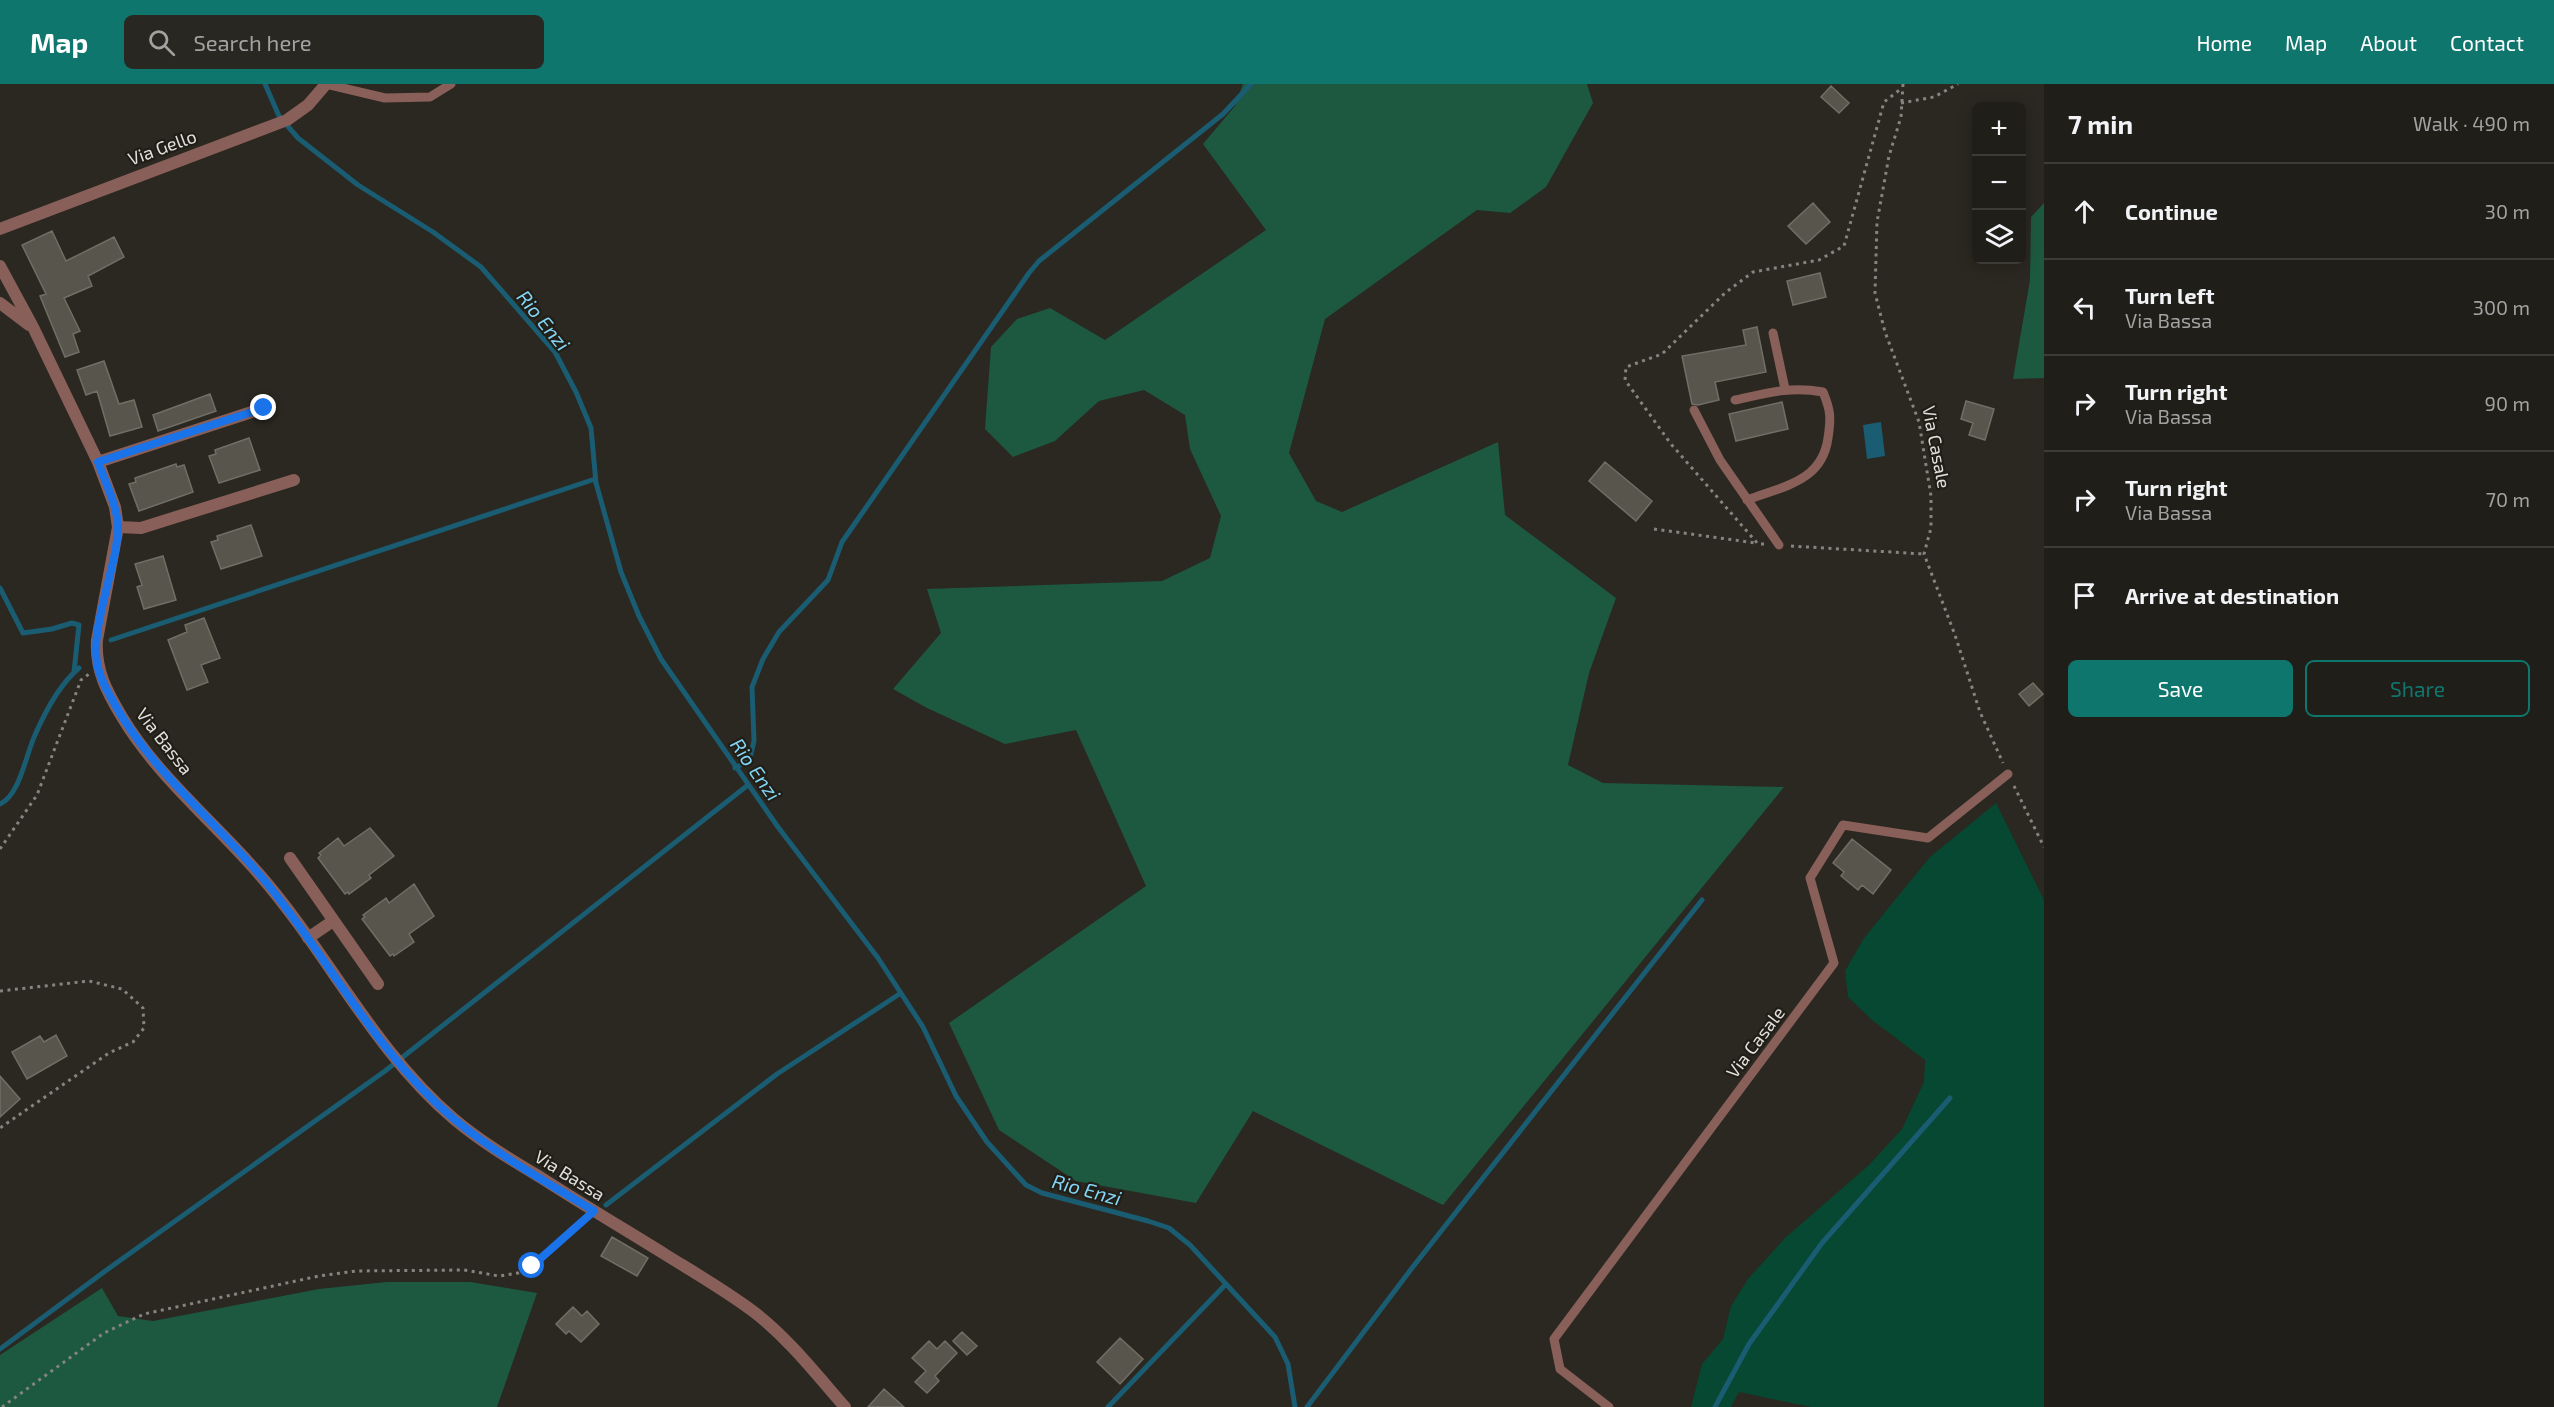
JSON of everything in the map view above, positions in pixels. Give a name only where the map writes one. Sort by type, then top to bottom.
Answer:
[{"type":"street","name":"Via Gello","points":[[0,229],[282,122],[308,105],[326,84]]},
{"type":"street","name":"Via Bassa","points":[[0,266],[33,327],[98,462],[115,507],[118,526],[97,640],[97,662],[123,719],[162,771],[260,874],[371,1029],[403,1067],[453,1118],[495,1150],[754,1312],[790,1344],[845,1407]]},
{"type":"street","points":[[0,303],[33,327]]},
{"type":"street","points":[[98,462],[264,408]]},
{"type":"street","points":[[118,526],[141,528],[294,480]]},
{"type":"street","points":[[290,858],[378,984]]},
{"type":"street","points":[[308,938],[333,921]]},
{"type":"lane","points":[[326,84],[385,98],[430,97],[452,84]]},
{"type":"lane","points":[[1773,333],[1785,389]]},
{"type":"lane","points":[[1735,400],[1785,389],[1803,388],[1823,392],[1831,413],[1826,452],[1816,469],[1804,478],[1748,500]]},
{"type":"lane","points":[[1694,410],[1720,460],[1779,545]]},
{"type":"lane","name":"Via Casale","points":[[1609,1407],[1560,1369],[1554,1339],[1834,963],[1810,878],[1843,825],[1928,838],[2008,774]]},
{"type":"path","name":"Via Casale","points":[[1903,84],[1901,117],[1889,156],[1877,222],[1875,293],[1886,332],[1919,423],[1931,496],[1931,528],[1924,554],[1955,635],[1980,712],[2044,847]]},
{"type":"path","points":[[1902,103],[1934,97],[1958,84]]},
{"type":"path","points":[[1654,529],[1758,544]]},
{"type":"path","points":[[0,849],[37,795],[81,680],[97,662]]},
{"type":"path","points":[[0,991],[89,981],[122,989],[143,1008],[144,1028],[133,1042],[109,1053],[0,1128]]},
{"type":"path","points":[[2,1407],[104,1333],[144,1314],[319,1276],[356,1271],[464,1270],[499,1276],[518,1273],[532,1266],[594,1211]]},
{"type":"green space","points":[[1243,84],[1587,84],[1593,103],[1546,187],[1510,213],[1477,210],[1325,319],[1289,453],[1316,501],[1342,512],[1498,442],[1505,515],[1616,598],[1589,673],[1568,765],[1603,783],[1784,787],[1443,1205],[1253,1111],[1196,1203],[1076,1181],[999,1130],[949,1023],[1146,886],[1076,730],[1005,744],[927,708],[893,689],[941,633],[927,589],[1162,581],[1210,558],[1221,516],[1190,449],[1185,415],[1144,390],[1099,401],[1055,441],[1013,457],[985,429],[991,347],[1017,319],[1050,308],[1105,340],[1266,230],[1203,144],[1235,106]]},
{"type":"green space","points":[[2044,203],[2044,378],[2013,379],[2030,280],[2031,217]]},
{"type":"green space","points":[[1996,803],[2044,900],[2044,1407],[1811,1407],[1739,1392],[1731,1407],[1691,1407],[1702,1364],[1723,1339],[1731,1306],[1748,1279],[1785,1238],[1869,1165],[1902,1129],[1924,1082],[1925,1060],[1872,1020],[1848,997],[1845,971],[1864,938],[1930,857]]},
{"type":"green space","points":[[387,1282],[470,1282],[537,1293],[497,1407],[0,1407],[0,1355],[102,1288],[118,1316],[153,1321],[319,1289]]},
{"type":"water","points":[[1881,422],[1885,456],[1867,459],[1863,425]]},
{"type":"building","points":[[1831,86],[1849,103],[1839,113],[1821,97]]},
{"type":"building","points":[[1813,203],[1830,222],[1806,244],[1788,226]]},
{"type":"building","points":[[52,231],[66,261],[114,237],[124,257],[88,276],[92,286],[64,298],[80,331],[73,334],[79,352],[65,357],[40,296],[46,294],[22,245]]},
{"type":"building","points":[[1820,273],[1826,297],[1793,305],[1787,281]]},
{"type":"building","points":[[1757,327],[1766,372],[1715,382],[1719,400],[1698,405],[1692,404],[1682,356],[1746,345],[1743,330]]},
{"type":"building","points":[[104,361],[119,404],[134,400],[142,427],[110,436],[97,391],[86,395],[77,370]]},
{"type":"building","points":[[210,394],[216,411],[158,431],[153,415]]},
{"type":"building","points":[[1966,401],[1994,409],[1985,440],[1969,435],[1973,423],[1961,419]]},
{"type":"building","points":[[1782,402],[1788,429],[1736,441],[1729,414]]},
{"type":"building","points":[[249,438],[260,470],[219,483],[209,456],[216,454],[215,450]]},
{"type":"building","points":[[1605,462],[1652,501],[1636,521],[1589,481]]},
{"type":"building","points":[[176,464],[177,467],[184,465],[193,492],[139,511],[129,484],[136,482],[135,478]]},
{"type":"building","points":[[251,525],[262,556],[221,569],[211,542],[218,540],[217,536]]},
{"type":"building","points":[[163,556],[176,600],[144,609],[137,587],[142,585],[135,564]]},
{"type":"building","points":[[204,618],[220,658],[201,665],[208,682],[187,690],[168,640],[187,632],[185,625]]},
{"type":"building","points":[[2033,683],[2043,694],[2029,706],[2019,694]]},
{"type":"building","points":[[370,828],[394,856],[369,875],[371,878],[349,894],[348,892],[345,894],[318,858],[321,855],[319,853],[338,838],[344,846]]},
{"type":"building","points":[[1852,839],[1891,870],[1873,894],[1862,885],[1858,890],[1841,876],[1844,872],[1833,863]]},
{"type":"building","points":[[414,884],[434,916],[409,934],[414,942],[394,956],[393,954],[390,956],[362,919],[365,917],[363,915],[386,898],[389,903]]},
{"type":"building","points":[[56,1035],[67,1056],[27,1079],[12,1052],[40,1036],[44,1042]]},
{"type":"building","points":[[0,1076],[20,1099],[0,1117]]},
{"type":"building","points":[[612,1237],[648,1258],[637,1276],[601,1256]]},
{"type":"building","points":[[573,1307],[582,1316],[587,1311],[599,1324],[581,1342],[569,1331],[566,1334],[556,1324]]},
{"type":"building","points":[[962,1332],[977,1346],[967,1355],[953,1341]]},
{"type":"building","points":[[1120,1338],[1143,1359],[1120,1384],[1097,1362]]},
{"type":"building","points":[[929,1341],[937,1349],[945,1341],[957,1353],[935,1376],[939,1381],[927,1393],[915,1382],[926,1371],[912,1358]]},
{"type":"building","points":[[884,1389],[904,1407],[868,1407]]},
{"type":"waterway","name":"Rio Enzi","points":[[265,84],[279,116],[298,138],[358,185],[433,232],[481,267],[555,352],[576,392],[591,428],[596,483],[621,572],[639,616],[661,659],[778,827],[878,958],[923,1027],[956,1096],[987,1142],[1026,1185],[1042,1193],[1169,1228],[1190,1245],[1275,1337],[1288,1364],[1295,1407]]},
{"type":"waterway","points":[[735,768],[747,761],[751,754],[754,741],[752,687],[763,659],[779,632],[828,580],[842,542],[1029,273],[1039,261],[1223,114],[1251,84]]},
{"type":"waterway","points":[[111,640],[595,479]]},
{"type":"waterway","points":[[0,588],[23,633],[52,629],[72,623],[79,625],[74,672]]},
{"type":"waterway","points":[[0,804],[13,792],[48,708],[59,690],[79,668]]},
{"type":"waterway","points":[[0,1349],[385,1071],[748,785]]},
{"type":"waterway","points":[[1307,1407],[1412,1268],[1702,900]]},
{"type":"waterway","points":[[606,1205],[777,1074],[901,993]]},
{"type":"waterway","points":[[1715,1407],[1749,1344],[1822,1243],[1950,1098]]},
{"type":"waterway","points":[[1108,1407],[1226,1284]]},
{"type":"route","points":[[264,408],[98,462],[115,507],[118,526],[97,640],[96,657],[102,681],[123,719],[162,771],[260,874],[294,918],[371,1029],[416,1082],[453,1118],[495,1150],[594,1211],[532,1266]]}]
